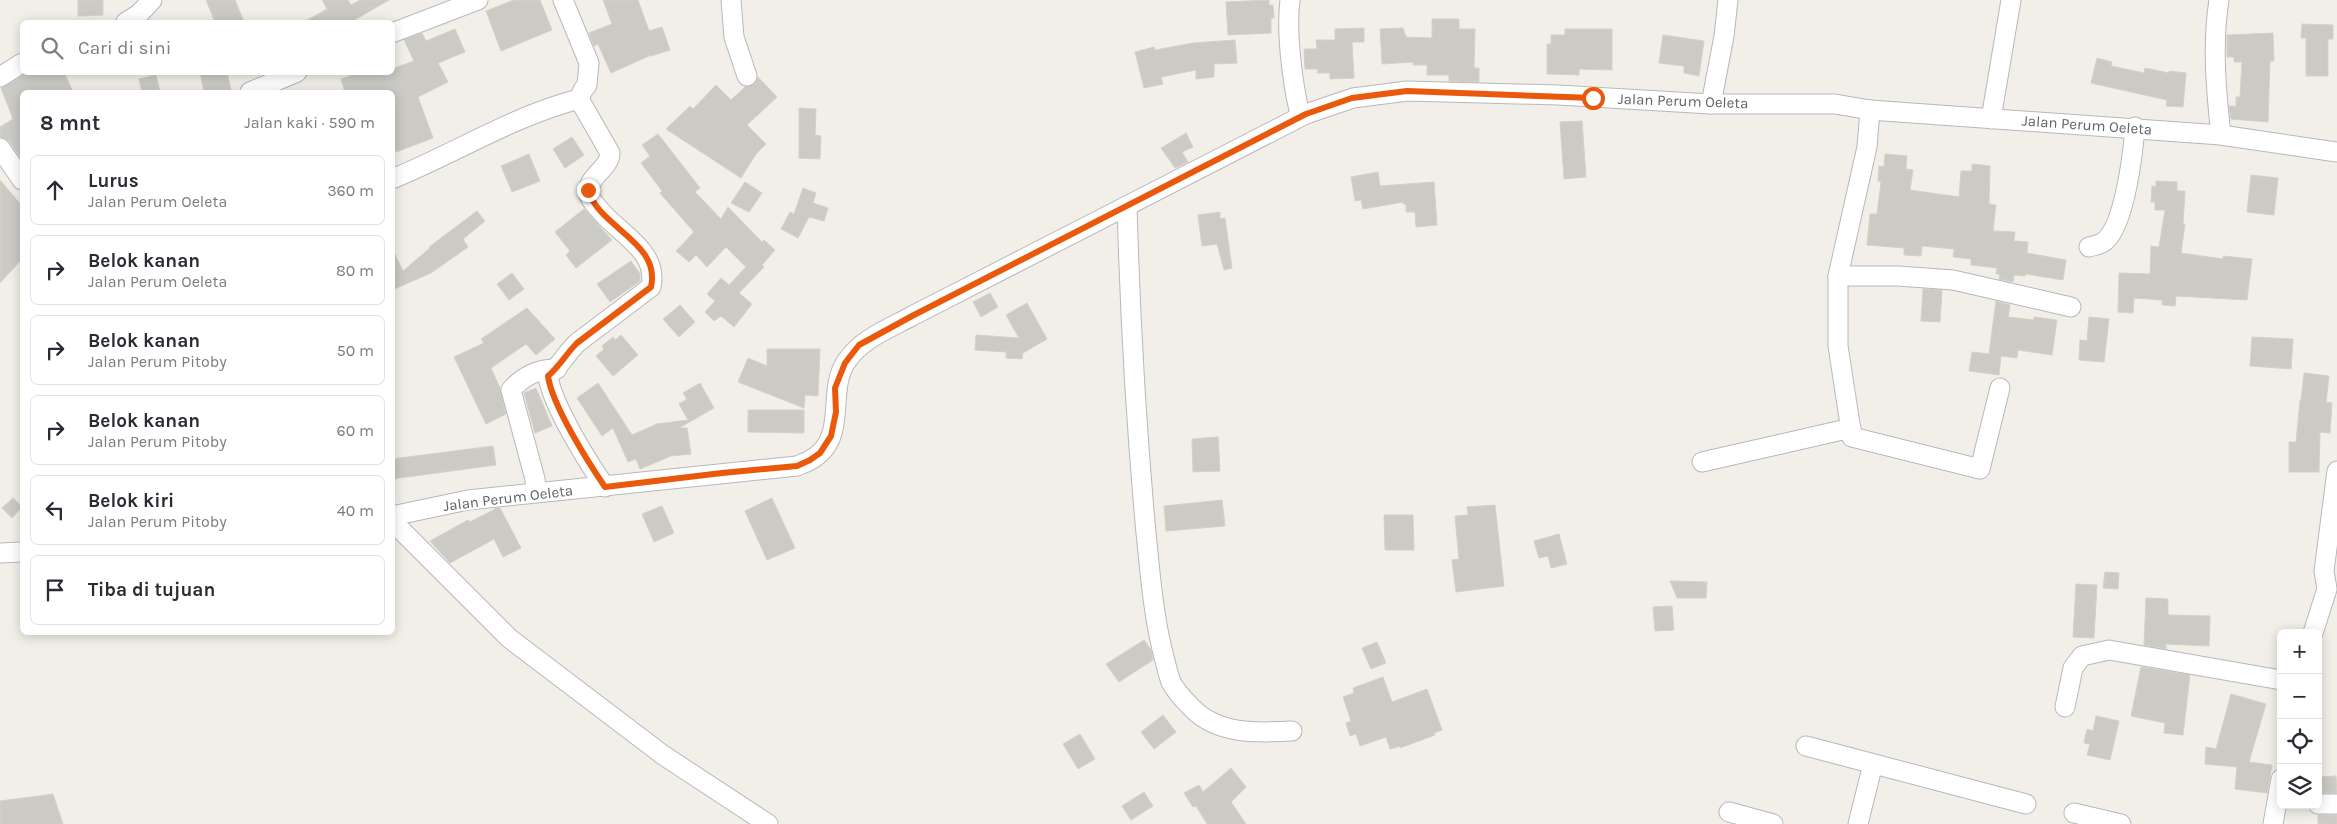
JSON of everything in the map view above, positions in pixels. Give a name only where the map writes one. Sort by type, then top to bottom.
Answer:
[{"type":"street","points":[[129,20],[152,0]]},
{"type":"street","points":[[395,32],[478,0]]},
{"type":"street","points":[[563,0],[588,63],[587,85],[580,99],[610,153],[610,160],[591,183],[588,190],[591,200],[605,218],[634,242],[649,259],[653,278],[651,287],[577,343],[567,353],[557,369],[548,376],[549,385],[590,466],[605,487]]},
{"type":"street","points":[[731,0],[734,37],[747,76]]},
{"type":"street","points":[[1290,0],[1289,41],[1294,89],[1299,110],[1306,114]]},
{"type":"street","points":[[1711,104],[1724,36],[1728,0]]},
{"type":"street","points":[[1991,119],[2012,0]]},
{"type":"street","points":[[2219,0],[2216,19],[2216,82],[2220,135]]},
{"type":"street","points":[[0,77],[20,65]]},
{"type":"street","points":[[255,90],[290,75]]},
{"type":"street","name":"Jalan Perum Oeleta","points":[[395,515],[468,500],[797,466],[820,453],[831,436],[836,412],[835,388],[845,363],[859,345],[1306,114],[1352,98],[1407,91],[1558,95],[1711,104],[1835,104],[1870,110],[2135,127],[2220,135],[2337,152]]},
{"type":"street","points":[[395,178],[498,128],[550,106],[580,99]]},
{"type":"street","points":[[1870,110],[1866,147],[1838,276],[1838,346],[1852,437],[1980,469],[2000,388]]},
{"type":"street","points":[[2088,247],[2100,244],[2106,240],[2116,221],[2130,177],[2135,127]]},
{"type":"street","points":[[0,148],[20,177]]},
{"type":"street","points":[[1127,206],[1130,335],[1138,446],[1152,592],[1167,668],[1172,683],[1193,710],[1214,722],[1234,730],[1257,733],[1292,731]]},
{"type":"street","points":[[1838,276],[1898,276],[1953,280],[2071,307]]},
{"type":"street","points":[[536,492],[535,480],[511,390],[520,379],[546,368],[557,369]]},
{"type":"street","points":[[1702,462],[1851,428]]},
{"type":"street","points":[[2315,629],[2332,590],[2324,571],[2337,471]]},
{"type":"street","points":[[395,524],[508,638],[663,755],[768,824]]},
{"type":"street","points":[[0,553],[20,552]]},
{"type":"street","points":[[2065,708],[2072,668],[2082,656],[2109,650],[2277,679]]},
{"type":"street","points":[[1806,746],[2026,804]]},
{"type":"street","points":[[1858,824],[1873,764]]},
{"type":"street","points":[[2322,804],[2337,804]]},
{"type":"street","points":[[2273,824],[2277,809]]},
{"type":"street","points":[[1729,812],[1773,824]]},
{"type":"street","points":[[2074,813],[2121,824]]},
{"type":"building","points":[[78,0],[103,0],[103,15],[78,16]]},
{"type":"building","points":[[206,0],[235,0],[243,20],[214,20]]},
{"type":"building","points":[[322,0],[348,0],[351,5],[360,0],[389,0],[354,20],[308,20],[327,9]]},
{"type":"building","points":[[514,0],[540,0],[552,30],[501,51],[486,11]]},
{"type":"building","points":[[603,0],[638,0],[649,31],[662,27],[670,50],[651,55],[611,73],[598,44],[594,46],[589,33],[612,24]]},
{"type":"building","points":[[1269,0],[1269,5],[1273,5],[1274,18],[1271,18],[1271,33],[1228,35],[1226,2]]},
{"type":"building","points":[[1432,19],[1459,19],[1459,29],[1475,29],[1474,68],[1479,68],[1479,82],[1449,81],[1449,75],[1427,75],[1427,65],[1413,65],[1413,62],[1382,64],[1380,29],[1403,28],[1406,37],[1432,38]]},
{"type":"building","points":[[2302,24],[2333,25],[2333,39],[2328,39],[2328,76],[2306,76],[2306,38],[2301,38]]},
{"type":"building","points":[[1364,28],[1364,42],[1352,42],[1354,78],[1330,79],[1330,73],[1317,73],[1318,69],[1305,69],[1304,49],[1317,49],[1316,40],[1335,40],[1335,29]]},
{"type":"building","points":[[455,29],[465,52],[438,63],[448,82],[418,97],[433,138],[396,152],[395,90],[344,90],[341,79],[352,75],[395,75],[395,68],[414,61],[404,40],[422,33],[426,41]]},
{"type":"building","points":[[1565,29],[1612,29],[1612,70],[1579,69],[1579,75],[1547,74],[1547,44],[1551,44],[1551,35],[1565,35]]},
{"type":"building","points":[[2273,33],[2274,61],[2270,61],[2268,122],[2231,119],[2229,106],[2236,106],[2236,97],[2240,97],[2242,62],[2234,62],[2234,57],[2227,57],[2227,35]]},
{"type":"building","points":[[1663,35],[1704,41],[1699,76],[1684,73],[1684,66],[1659,63]]},
{"type":"building","points":[[1235,40],[1237,63],[1214,64],[1214,77],[1196,79],[1196,70],[1161,77],[1163,84],[1144,88],[1135,52],[1154,47],[1155,50],[1193,43]]},
{"type":"building","points":[[2097,58],[2112,62],[2111,66],[2144,73],[2145,68],[2169,73],[2169,71],[2186,73],[2183,107],[2166,106],[2167,100],[2091,83]]},
{"type":"building","points":[[23,75],[65,75],[72,90],[20,90],[19,156],[9,141],[0,137],[0,127],[13,119],[1,88]]},
{"type":"building","points":[[156,75],[160,90],[142,90],[139,79]]},
{"type":"building","points":[[201,75],[228,75],[231,90],[204,90]]},
{"type":"building","points":[[758,77],[777,97],[747,125],[766,144],[756,154],[741,178],[666,129],[690,106],[693,109],[716,85],[731,100],[745,87],[755,84]]},
{"type":"building","points":[[799,108],[816,109],[815,135],[821,136],[820,159],[799,158]]},
{"type":"building","points":[[1582,121],[1586,177],[1564,179],[1560,122]]},
{"type":"building","points":[[1186,133],[1193,147],[1182,152],[1188,162],[1175,168],[1161,148]]},
{"type":"building","points":[[658,134],[700,188],[695,192],[721,219],[728,207],[762,242],[764,240],[775,250],[762,265],[764,267],[739,293],[752,304],[734,327],[721,316],[714,321],[705,312],[715,301],[707,294],[721,278],[729,285],[746,267],[726,247],[707,267],[696,255],[689,262],[676,251],[694,232],[660,193],[662,191],[641,163],[650,156],[642,145]]},
{"type":"building","points":[[572,137],[584,155],[565,168],[553,149]]},
{"type":"building","points":[[529,154],[540,181],[512,192],[501,166]]},
{"type":"building","points":[[1885,154],[1907,156],[1906,169],[1913,170],[1910,190],[1959,197],[1961,171],[1972,171],[1972,164],[1990,166],[1989,204],[1996,205],[1993,231],[2015,232],[2014,241],[2028,242],[2027,253],[2066,260],[2063,280],[2026,274],[2025,276],[2014,275],[2013,282],[1999,279],[2000,274],[1996,274],[1997,268],[1971,265],[1971,259],[1953,257],[1954,249],[1922,246],[1921,256],[1904,255],[1904,248],[1867,245],[1870,214],[1877,214],[1881,182],[1878,181],[1879,166],[1884,167]]},
{"type":"building","points":[[1378,172],[1380,186],[1434,182],[1437,225],[1416,227],[1415,212],[1406,212],[1406,204],[1403,204],[1403,202],[1363,209],[1361,200],[1355,201],[1351,177]]},
{"type":"building","points":[[2251,175],[2278,178],[2274,215],[2247,212]]},
{"type":"building","points":[[0,180],[20,204],[20,261],[0,283]]},
{"type":"building","points":[[2156,181],[2177,182],[2177,191],[2185,191],[2183,224],[2185,224],[2181,253],[2223,259],[2223,256],[2252,259],[2247,300],[2176,296],[2175,306],[2162,305],[2162,300],[2134,298],[2133,313],[2118,312],[2119,273],[2150,274],[2151,246],[2159,247],[2165,210],[2155,210],[2155,202],[2151,202],[2152,186],[2156,187]]},
{"type":"building","points":[[745,182],[762,193],[749,212],[731,203]]},
{"type":"building","points":[[803,188],[816,193],[813,203],[828,208],[824,221],[809,217],[798,238],[781,229],[790,212],[794,214]]},
{"type":"building","points":[[584,209],[612,240],[576,268],[566,255],[570,251],[555,232]]},
{"type":"building","points":[[477,211],[485,221],[463,239],[468,247],[431,273],[395,289],[395,254],[403,271],[429,247]]},
{"type":"building","points":[[1220,212],[1220,219],[1225,218],[1232,268],[1224,270],[1217,244],[1202,246],[1198,215]]},
{"type":"building","points":[[631,261],[640,274],[640,281],[610,302],[597,284]]},
{"type":"building","points":[[512,273],[524,289],[509,300],[497,284]]},
{"type":"building","points":[[1923,289],[1942,290],[1940,322],[1921,321]]},
{"type":"building","points":[[990,293],[998,307],[981,317],[973,302]]},
{"type":"building","points":[[1996,301],[2010,305],[2008,317],[2034,320],[2034,317],[2057,320],[2052,355],[2018,350],[2017,358],[2001,356],[1999,375],[1969,371],[1972,352],[1989,354]]},
{"type":"building","points":[[1027,303],[1047,339],[1023,353],[1022,359],[1006,358],[1006,352],[975,350],[976,335],[1019,338],[1006,315]]},
{"type":"building","points":[[680,305],[695,322],[679,337],[663,319]]},
{"type":"building","points":[[527,308],[555,339],[536,355],[526,344],[491,368],[500,388],[506,414],[486,424],[454,357],[484,343],[481,339]]},
{"type":"building","points":[[2089,317],[2109,319],[2104,362],[2079,360],[2080,340],[2087,341]]},
{"type":"building","points":[[621,335],[638,355],[613,376],[596,356],[604,349],[602,346],[613,337],[615,340]]},
{"type":"building","points":[[2252,337],[2293,339],[2291,369],[2250,366]]},
{"type":"building","points":[[767,349],[820,349],[818,396],[805,395],[804,408],[738,382],[748,358],[767,366]]},
{"type":"building","points":[[2304,373],[2329,376],[2326,402],[2332,403],[2330,433],[2320,432],[2319,472],[2289,472],[2289,442],[2296,442]]},
{"type":"building","points":[[598,383],[632,435],[657,424],[688,420],[679,404],[687,399],[683,393],[700,383],[714,408],[679,428],[687,428],[691,454],[671,456],[640,469],[636,459],[628,462],[613,428],[602,436],[577,398]]},
{"type":"building","points":[[536,388],[552,426],[535,433],[524,393]]},
{"type":"building","points":[[748,410],[804,410],[804,433],[748,432]]},
{"type":"building","points":[[1218,437],[1220,471],[1193,472],[1192,439]]},
{"type":"building","points":[[493,446],[496,465],[395,479],[395,459]]},
{"type":"building","points":[[13,498],[20,505],[20,509],[12,518],[2,508]]},
{"type":"building","points":[[772,498],[795,548],[767,560],[745,511]]},
{"type":"building","points":[[1222,500],[1225,526],[1166,531],[1164,506]]},
{"type":"building","points":[[1495,505],[1504,586],[1456,592],[1452,560],[1459,559],[1455,516],[1468,515],[1467,507]]},
{"type":"building","points":[[662,506],[674,533],[654,542],[642,514]]},
{"type":"building","points":[[500,508],[521,548],[503,557],[494,539],[450,563],[430,541],[468,520],[470,522]]},
{"type":"building","points":[[1384,515],[1413,515],[1414,550],[1385,550]]},
{"type":"building","points":[[1559,534],[1567,564],[1551,568],[1548,556],[1539,558],[1534,541]]},
{"type":"building","points":[[2105,572],[2119,573],[2118,589],[2103,588]]},
{"type":"building","points":[[1670,581],[1707,582],[1706,598],[1677,598]]},
{"type":"building","points":[[2076,584],[2097,585],[2094,638],[2073,637]]},
{"type":"building","points":[[2146,598],[2168,599],[2168,615],[2210,616],[2209,646],[2166,644],[2166,649],[2144,645]]},
{"type":"building","points":[[1672,606],[1674,630],[1655,631],[1653,607]]},
{"type":"building","points":[[1144,640],[1151,650],[1153,660],[1119,682],[1106,664]]},
{"type":"building","points":[[1377,642],[1386,663],[1371,669],[1362,648]]},
{"type":"building","points":[[2141,667],[2190,675],[2183,735],[2164,733],[2165,723],[2131,716]]},
{"type":"building","points":[[1383,677],[1392,702],[1427,689],[1442,730],[1434,733],[1435,735],[1400,748],[1400,746],[1390,749],[1386,737],[1360,746],[1356,734],[1350,736],[1346,723],[1351,721],[1343,697],[1354,693],[1353,688]]},
{"type":"building","points":[[2231,694],[2266,704],[2249,762],[2272,765],[2267,793],[2235,789],[2237,767],[2205,764],[2206,747],[2216,749]]},
{"type":"building","points":[[1163,715],[1176,732],[1154,749],[1141,732]]},
{"type":"building","points":[[2096,716],[2119,721],[2110,760],[2087,755],[2090,744],[2084,743],[2087,729],[2093,731]]},
{"type":"building","points":[[1080,734],[1095,759],[1078,769],[1063,744]]},
{"type":"building","points":[[1231,768],[1246,787],[1231,802],[1246,824],[1207,824],[1196,806],[1193,807],[1184,793],[1199,785],[1203,792]]},
{"type":"building","points":[[2336,776],[2337,793],[2322,793],[2322,777]]},
{"type":"building","points":[[1144,792],[1153,806],[1131,820],[1122,806]]},
{"type":"building","points":[[53,794],[63,824],[0,824],[0,801]]},
{"type":"building","points":[[2318,815],[2337,815],[2337,824],[2318,824]]},
{"type":"route","points":[[588,190],[591,200],[605,218],[634,242],[649,259],[653,278],[651,287],[577,343],[567,353],[557,369],[548,376],[549,385],[555,398],[590,466],[605,487],[797,466],[810,460],[820,453],[831,436],[836,412],[835,388],[845,363],[859,345],[1306,114],[1352,98],[1407,91],[1558,95],[1593,98]]}]
